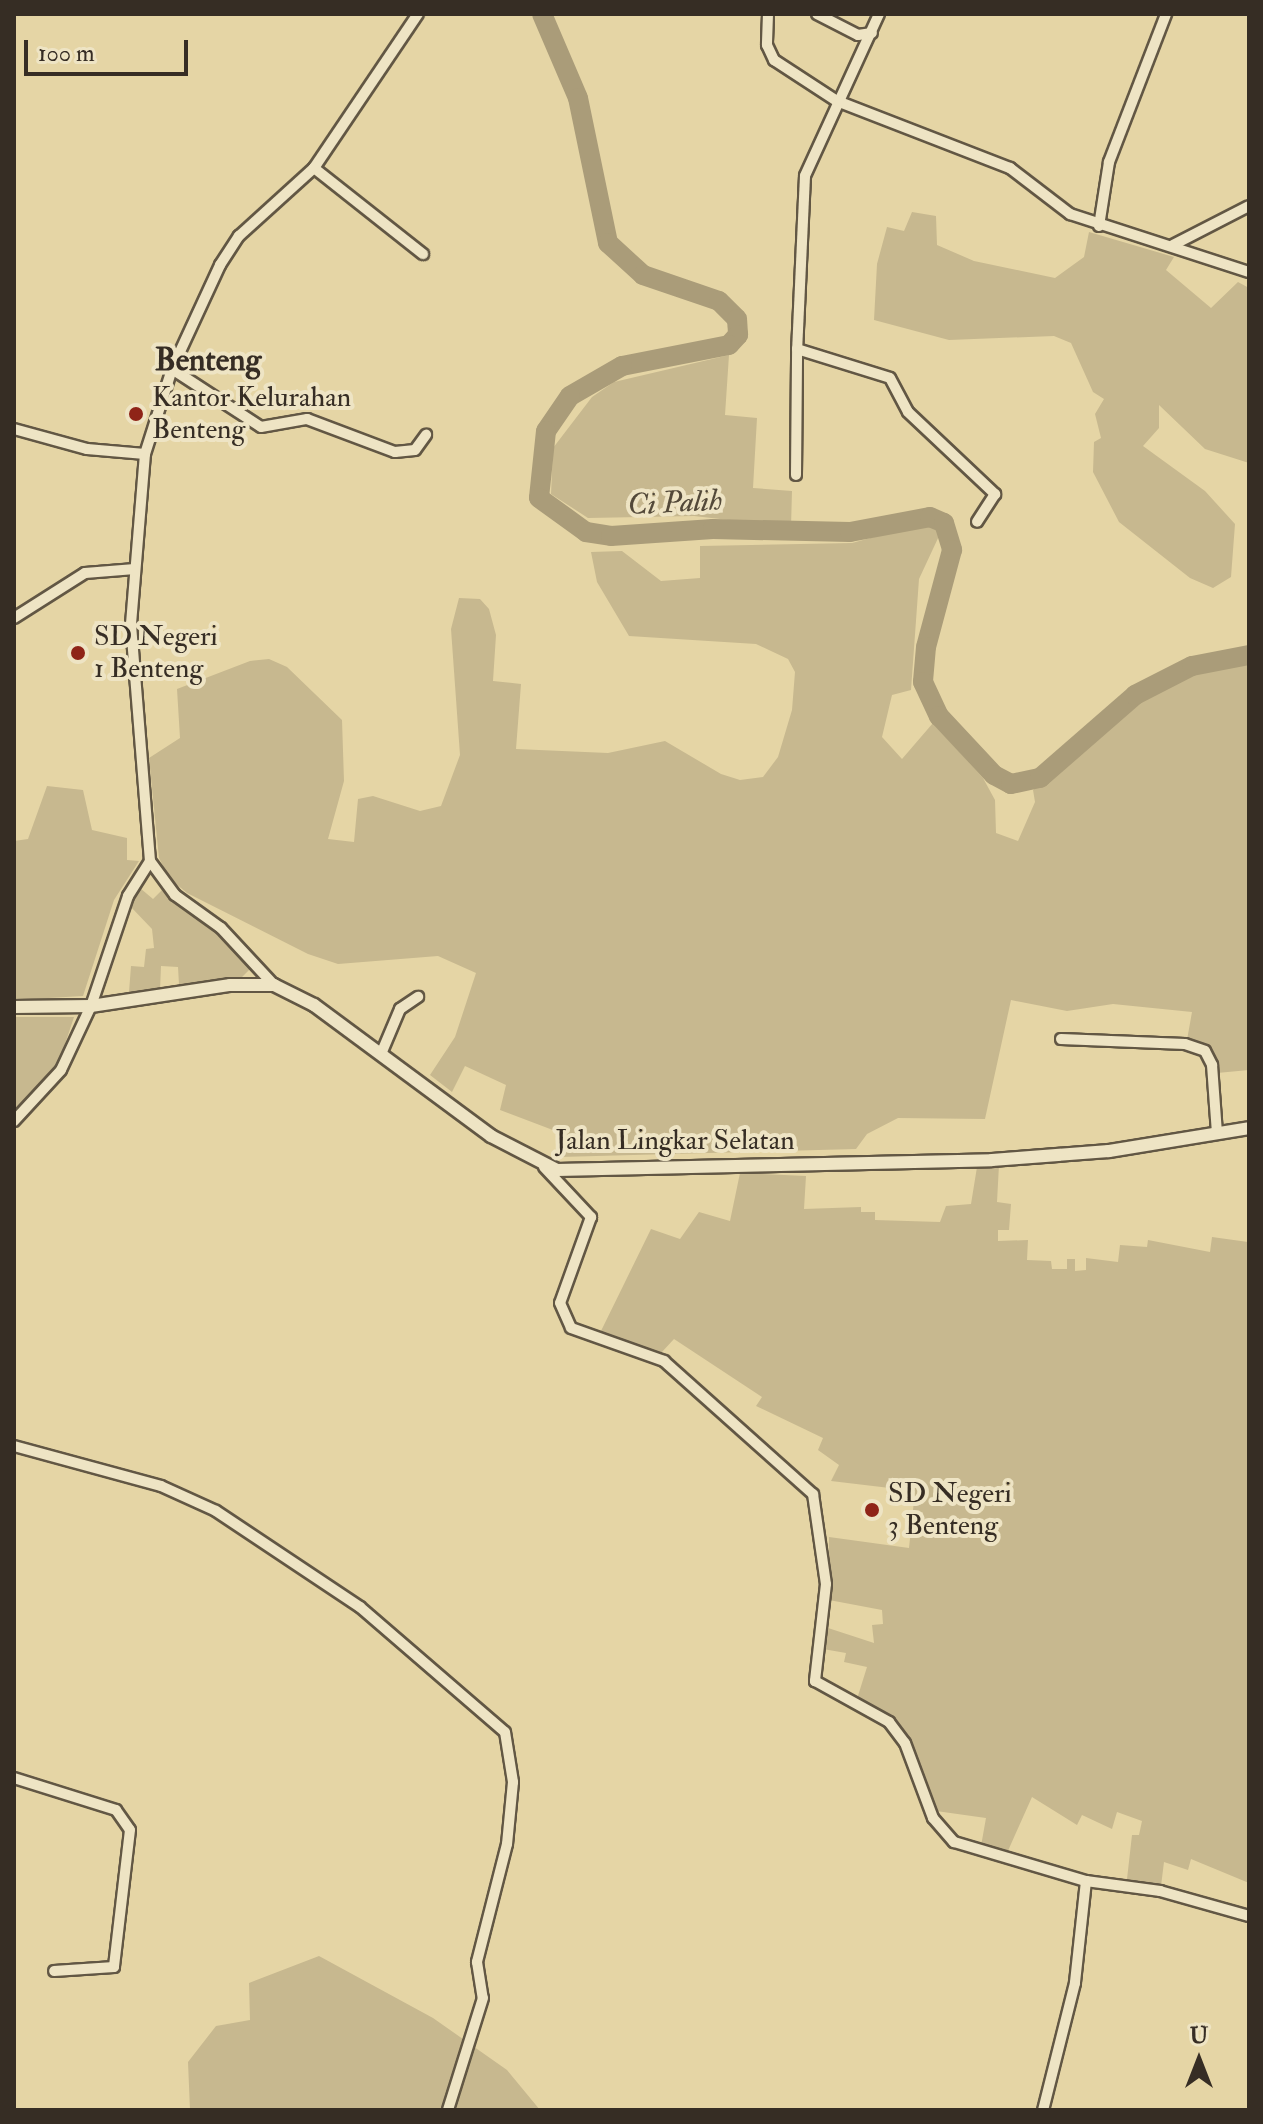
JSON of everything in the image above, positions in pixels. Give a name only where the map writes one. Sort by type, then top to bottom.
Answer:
[{"type":"street","points":[[274,985],[221,928],[175,895],[150,861],[132,672],[135,569],[145,454],[172,369],[239,236],[314,168],[418,14]]},
{"type":"street","points":[[768,14],[767,45],[774,60],[837,101],[1010,168],[1070,214],[1099,226],[1173,245],[1249,272]]},
{"type":"street","points":[[817,14],[858,35],[872,33]]},
{"type":"street","points":[[796,475],[797,349],[805,176],[879,14]]},
{"type":"street","points":[[1099,226],[1109,162],[1166,14]]},
{"type":"street","points":[[314,168],[423,254]]},
{"type":"street","points":[[1173,245],[1249,206]]},
{"type":"street","points":[[797,349],[890,378],[908,412],[995,494],[977,522]]},
{"type":"street","points":[[172,369],[265,428],[307,419],[395,452],[415,450],[426,435]]},
{"type":"street","points":[[14,429],[87,449],[145,454]]},
{"type":"street","points":[[14,618],[85,573],[135,569]]},
{"type":"street","points":[[14,1121],[61,1070],[91,1006],[119,917],[150,861]]},
{"type":"street","name":"Jalan Lingkar Selatan","points":[[14,1007],[91,1006],[230,985],[274,985],[301,997],[544,1167],[581,1171],[992,1160],[1249,1128]]},
{"type":"street","points":[[381,1054],[400,1009],[418,997]]},
{"type":"street","points":[[1061,1039],[1185,1044],[1205,1051],[1212,1065],[1217,1133]]},
{"type":"street","points":[[544,1167],[591,1217],[560,1303],[571,1328],[664,1361],[813,1494],[826,1584],[815,1681],[889,1722],[905,1743],[933,1818],[954,1842],[1086,1881],[1160,1891],[1249,1916]]},
{"type":"street","points":[[14,1446],[161,1486],[216,1511],[360,1607],[505,1732],[513,1782],[507,1844],[477,1962],[483,1998],[448,2110]]},
{"type":"street","points":[[14,1778],[116,1810],[130,1830],[114,1967],[54,1971]]},
{"type":"street","points":[[1043,2110],[1075,1983],[1086,1881]]},
{"type":"shaded area","points":[[912,212],[936,216],[937,245],[974,261],[1055,278],[1084,257],[1089,232],[1174,257],[1166,270],[1211,308],[1238,282],[1249,288],[1249,463],[1205,449],[1159,405],[1159,428],[1143,446],[1205,491],[1235,524],[1231,577],[1213,588],[1190,578],[1119,522],[1093,472],[1094,442],[1101,438],[1095,414],[1104,399],[1093,392],[1071,343],[1054,336],[949,340],[874,320],[877,264],[887,227],[904,231]]},
{"type":"shaded area","points":[[729,355],[725,415],[757,418],[753,488],[792,491],[791,527],[694,516],[588,518],[551,494],[553,448],[592,397],[614,382]]},
{"type":"shaded area","points":[[922,524],[936,528],[939,536],[919,579],[911,690],[892,695],[882,737],[902,759],[933,723],[983,778],[995,800],[996,833],[1018,841],[1035,802],[1033,790],[1137,701],[1199,671],[1249,661],[1249,1070],[1217,1073],[1212,1049],[1187,1040],[1192,1012],[1113,1004],[1067,1011],[1011,1000],[985,1119],[898,1118],[867,1134],[856,1149],[559,1157],[566,1135],[500,1110],[506,1085],[465,1066],[452,1092],[430,1075],[455,1037],[476,973],[438,956],[338,964],[308,954],[187,893],[169,878],[159,858],[149,758],[180,738],[177,689],[250,661],[269,659],[287,667],[342,720],[344,781],[328,839],[354,842],[358,799],[373,796],[420,811],[441,806],[460,755],[451,629],[459,598],[480,599],[489,609],[496,635],[493,681],[521,684],[516,749],[608,753],[665,741],[721,774],[740,780],[763,777],[778,757],[792,710],[795,672],[788,659],[756,644],[629,636],[597,582],[591,552],[622,551],[661,581],[700,578],[700,546],[852,543]]},
{"type":"shaded area","points":[[47,786],[83,790],[92,830],[127,838],[127,860],[139,861],[114,900],[83,996],[14,1000],[14,841],[28,839]]},
{"type":"shaded area","points":[[140,888],[153,899],[162,890],[254,965],[242,977],[179,985],[178,967],[161,966],[160,991],[129,992],[131,966],[144,967],[146,949],[154,948],[152,929],[130,906]]},
{"type":"shaded area","points":[[14,1017],[74,1017],[56,1071],[16,1113]]},
{"type":"shaded area","points":[[999,1165],[997,1202],[1011,1204],[1009,1230],[998,1230],[998,1241],[1028,1240],[1027,1260],[1051,1261],[1052,1269],[1067,1269],[1067,1259],[1075,1259],[1075,1271],[1086,1270],[1086,1258],[1118,1262],[1120,1245],[1147,1247],[1148,1240],[1210,1252],[1212,1237],[1248,1242],[1249,1236],[1249,1883],[1191,1859],[1188,1870],[1164,1862],[1161,1886],[1127,1879],[1132,1835],[1139,1835],[1142,1821],[1117,1812],[1112,1829],[1082,1815],[1077,1825],[1032,1797],[1007,1853],[981,1846],[986,1818],[936,1811],[892,1719],[857,1699],[867,1667],[844,1662],[846,1653],[823,1649],[825,1627],[874,1643],[872,1625],[883,1624],[882,1610],[829,1600],[829,1537],[909,1548],[915,1491],[831,1481],[839,1465],[818,1450],[823,1438],[756,1406],[762,1397],[674,1339],[661,1353],[601,1331],[651,1229],[680,1239],[699,1212],[730,1221],[740,1173],[806,1176],[804,1209],[861,1207],[861,1212],[875,1212],[875,1220],[940,1222],[946,1206],[971,1204],[977,1167]]},
{"type":"shaded area","points":[[319,1956],[433,2018],[507,2070],[540,2110],[190,2110],[188,2062],[216,2026],[250,2020],[249,1983]]},
{"type":"waterway","name":"Ci Palih","points":[[542,14],[578,98],[608,243],[643,275],[719,301],[737,319],[738,335],[729,345],[622,366],[570,396],[546,431],[539,498],[586,532],[611,536],[713,529],[850,532],[930,517],[944,523],[952,550],[926,647],[923,682],[939,716],[994,775],[1011,784],[1040,778],[1135,695],[1192,666],[1249,655]]},
{"type":"place","name":"Kantor Kelurahan Benteng","points":[[136,414]]},
{"type":"place","name":"SD Negeri 1 Benteng","points":[[78,653]]},
{"type":"place","name":"SD Negeri 3 Benteng","points":[[872,1510]]},
{"type":"district","name":"Benteng","points":[[208,360]]}]
